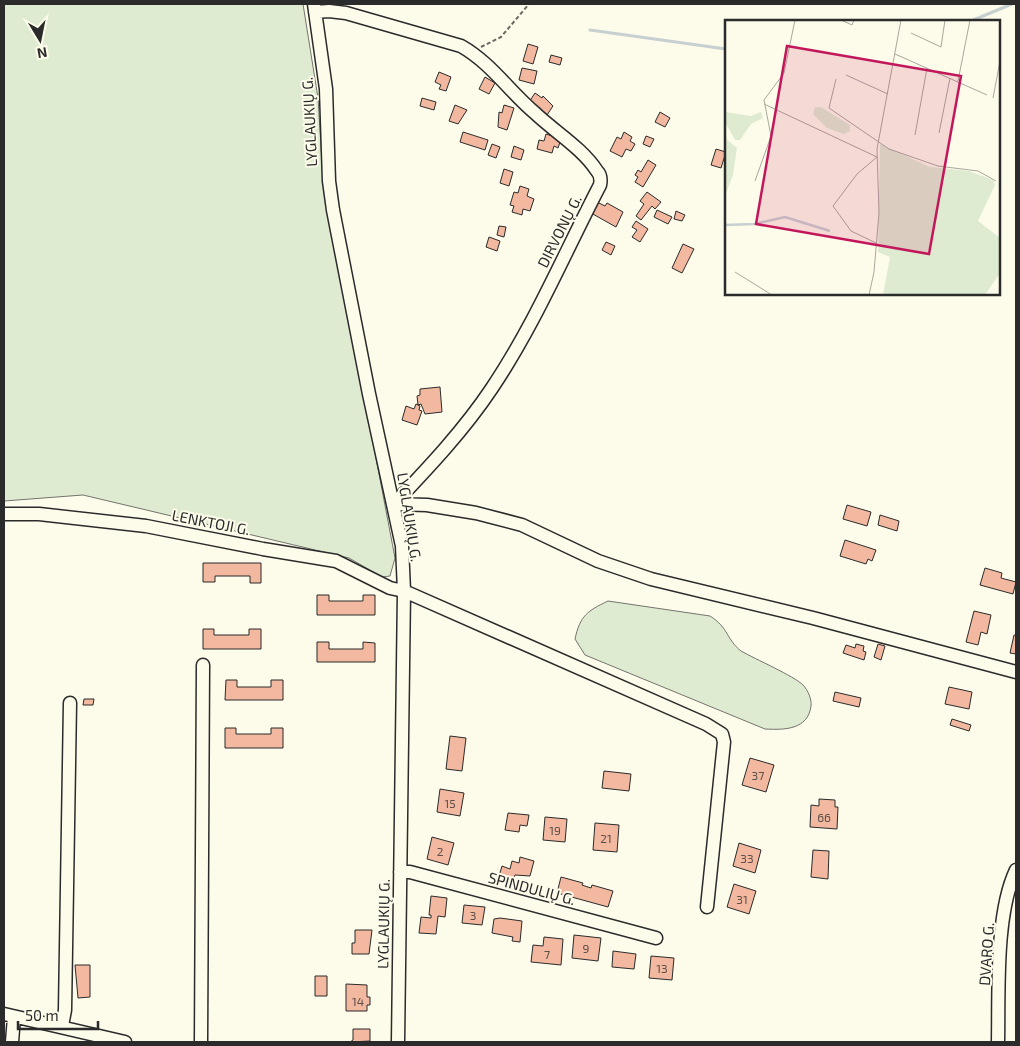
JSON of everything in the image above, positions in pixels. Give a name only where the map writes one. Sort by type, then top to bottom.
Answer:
[{"type":"street","name":"DIRVONŲ G.","points":[[315,8],[346,13],[460,46],[473,53],[508,84],[534,112],[584,156],[598,172],[600,186],[546,292],[494,386],[469,421],[394,504]]},
{"type":"street","name":"LYGLAUKIŲ G.","points":[[315,8],[326,89],[329,181],[333,210],[369,394],[402,546],[404,591],[398,1042]]},
{"type":"street","points":[[394,504],[427,505],[476,513],[522,525],[598,561],[651,579],[813,618],[1016,672]]},
{"type":"street","name":"LENKTOJI G.","points":[[4,514],[38,514],[146,526],[263,549],[336,560],[390,588],[404,591],[706,724],[722,734],[724,742],[707,907]]},
{"type":"street","points":[[201,1042],[203,665]]},
{"type":"street","points":[[62,1026],[65,1010],[70,702]]},
{"type":"street","name":"DVARO G.","points":[[998,1042],[1002,934],[1009,885],[1016,870]]},
{"type":"street","name":"SPINDULIŲ G.","points":[[400,872],[410,872],[656,938]]},
{"type":"street","points":[[12,1042],[9,1016],[19,1016],[124,1042]]},
{"type":"path","points":[[473,53],[501,37],[529,4]]},
{"type":"green space","points":[[4,4],[303,4],[318,98],[323,179],[395,558],[390,576],[382,577],[349,558],[83,495],[4,501]]},
{"type":"green space","points":[[608,601],[710,616],[721,625],[732,642],[741,651],[783,672],[803,685],[811,701],[809,714],[805,720],[794,727],[765,729],[585,655],[575,639],[579,625],[590,611]]},
{"type":"building","points":[[528,44],[538,47],[533,64],[523,61]]},
{"type":"building","points":[[551,55],[562,58],[560,65],[549,62]]},
{"type":"building","points":[[522,68],[537,71],[534,84],[519,80]]},
{"type":"building","points":[[439,72],[451,77],[446,91],[439,89],[441,85],[435,82]]},
{"type":"building","points":[[485,77],[495,83],[489,94],[479,89]]},
{"type":"building","points":[[535,93],[542,98],[543,96],[553,106],[547,115],[529,102]]},
{"type":"building","points":[[422,98],[436,102],[434,110],[420,106]]},
{"type":"building","points":[[455,105],[467,110],[458,124],[449,121]]},
{"type":"building","points":[[504,105],[514,108],[507,130],[498,127],[499,112],[502,113]]},
{"type":"building","points":[[660,112],[670,118],[665,127],[655,122]]},
{"type":"building","points":[[463,132],[488,140],[485,150],[460,142]]},
{"type":"building","points":[[624,132],[632,137],[630,141],[635,144],[631,151],[626,149],[622,157],[610,151],[617,137],[621,139]]},
{"type":"building","points":[[546,134],[561,139],[558,148],[554,146],[552,153],[537,149],[539,140],[544,141]]},
{"type":"building","points":[[646,136],[654,139],[650,147],[643,144]]},
{"type":"building","points":[[492,144],[500,147],[496,158],[488,155]]},
{"type":"building","points":[[514,146],[524,150],[521,160],[511,157]]},
{"type":"building","points":[[716,149],[725,152],[721,168],[711,165]]},
{"type":"building","points":[[648,160],[656,165],[643,187],[635,182],[638,177],[635,175],[638,170],[641,172]]},
{"type":"building","points":[[504,169],[513,172],[509,186],[500,183]]},
{"type":"building","points":[[520,186],[529,189],[527,196],[534,199],[530,211],[523,209],[522,215],[512,212],[514,206],[510,205],[514,192],[518,193]]},
{"type":"building","points":[[647,192],[661,202],[655,209],[652,206],[641,220],[636,216],[644,204],[640,201]]},
{"type":"building","points":[[597,202],[605,206],[607,203],[623,212],[616,227],[591,213]]},
{"type":"building","points":[[657,210],[672,217],[668,224],[654,217]]},
{"type":"building","points":[[676,211],[685,215],[682,221],[674,219]]},
{"type":"building","points":[[636,221],[648,229],[640,242],[632,237],[637,230],[632,227]]},
{"type":"building","points":[[499,226],[506,227],[504,237],[497,235]]},
{"type":"building","points":[[489,237],[500,241],[497,251],[486,247]]},
{"type":"building","points":[[606,242],[615,246],[611,255],[602,250]]},
{"type":"building","points":[[683,244],[694,249],[682,273],[672,268]]},
{"type":"building","points":[[440,387],[442,412],[425,414],[421,404],[418,405],[417,396],[420,395],[420,389]]},
{"type":"building","points":[[416,404],[420,406],[419,410],[422,411],[417,425],[402,420],[406,406],[414,409]]},
{"type":"building","points":[[847,505],[871,512],[867,526],[843,519]]},
{"type":"building","points":[[880,515],[899,521],[897,531],[878,525]]},
{"type":"building","points":[[845,540],[876,550],[872,561],[868,559],[866,564],[840,556]]},
{"type":"building","points":[[203,563],[261,563],[261,583],[250,583],[250,576],[215,576],[215,582],[203,582]]},
{"type":"building","points":[[985,568],[1002,573],[1001,578],[1016,582],[1013,594],[980,585]]},
{"type":"building","points":[[317,595],[329,595],[329,601],[363,601],[363,595],[375,595],[375,615],[317,615]]},
{"type":"building","points":[[974,611],[991,615],[987,634],[981,632],[978,645],[966,642]]},
{"type":"building","points":[[203,629],[214,629],[214,635],[249,635],[249,629],[261,629],[261,649],[203,649]]},
{"type":"building","points":[[1014,635],[1016,635],[1016,654],[1010,653]]},
{"type":"building","points":[[317,642],[329,642],[329,649],[363,649],[363,642],[375,643],[375,662],[317,662]]},
{"type":"building","points":[[856,644],[864,646],[863,651],[866,652],[864,660],[843,653],[846,645],[855,648]]},
{"type":"building","points":[[878,644],[885,646],[881,660],[874,657]]},
{"type":"building","points":[[226,680],[237,680],[237,687],[271,687],[271,680],[283,680],[283,700],[225,700]]},
{"type":"building","points":[[949,687],[972,692],[969,709],[945,704]]},
{"type":"building","points":[[835,692],[861,698],[859,707],[833,701]]},
{"type":"building","points":[[84,699],[94,699],[93,705],[83,705]]},
{"type":"building","points":[[952,719],[971,725],[969,731],[950,725]]},
{"type":"building","points":[[225,728],[236,728],[236,734],[271,734],[271,728],[283,728],[283,748],[225,748]]},
{"type":"building","points":[[450,736],[466,738],[462,771],[446,769]]},
{"type":"building","points":[[750,758],[774,765],[766,792],[742,785]]},
{"type":"building","points":[[604,771],[631,774],[629,791],[602,788]]},
{"type":"building","points":[[440,789],[464,793],[460,816],[437,812]]},
{"type":"building","points":[[819,799],[835,800],[835,807],[838,807],[837,829],[810,827],[811,805],[819,806]]},
{"type":"building","points":[[508,813],[529,815],[527,826],[520,825],[519,832],[505,830]]},
{"type":"building","points":[[545,817],[567,819],[565,842],[543,840]]},
{"type":"building","points":[[595,823],[619,825],[617,852],[593,850]]},
{"type":"building","points":[[432,837],[454,843],[448,865],[427,859]]},
{"type":"building","points":[[739,843],[761,850],[755,873],[733,866]]},
{"type":"building","points":[[813,850],[829,851],[828,879],[811,877]]},
{"type":"building","points":[[520,857],[534,861],[530,876],[515,875],[513,880],[499,876],[502,866],[510,869],[512,861],[519,863]]},
{"type":"building","points":[[561,877],[583,883],[582,885],[591,888],[592,885],[613,891],[608,907],[557,893]]},
{"type":"building","points":[[734,884],[756,891],[749,914],[727,907]]},
{"type":"building","points":[[431,896],[447,898],[445,917],[438,916],[436,934],[419,933],[421,917],[431,918],[431,915],[429,915]]},
{"type":"building","points":[[464,905],[485,907],[482,925],[462,923]]},
{"type":"building","points":[[494,919],[522,921],[520,942],[512,941],[513,937],[492,933]]},
{"type":"building","points":[[355,930],[372,930],[369,954],[352,954],[352,943],[355,943]]},
{"type":"building","points":[[574,935],[601,938],[598,961],[572,958]]},
{"type":"building","points":[[544,937],[563,939],[561,965],[531,962],[533,945],[543,946]]},
{"type":"building","points":[[613,951],[636,954],[634,969],[612,967]]},
{"type":"building","points":[[651,956],[674,958],[672,980],[649,978]]},
{"type":"building","points":[[75,965],[90,965],[90,997],[78,998]]},
{"type":"building","points":[[315,976],[327,976],[327,996],[315,996]]},
{"type":"building","points":[[346,984],[367,985],[367,997],[370,997],[370,1005],[367,1005],[367,1011],[346,1011]]},
{"type":"building","points":[[353,1029],[370,1029],[370,1041],[350,1042],[353,1040]]},
{"type":"waterway","points":[[973,20],[1012,4]]},
{"type":"waterway","points":[[590,30],[725,49]]}]
